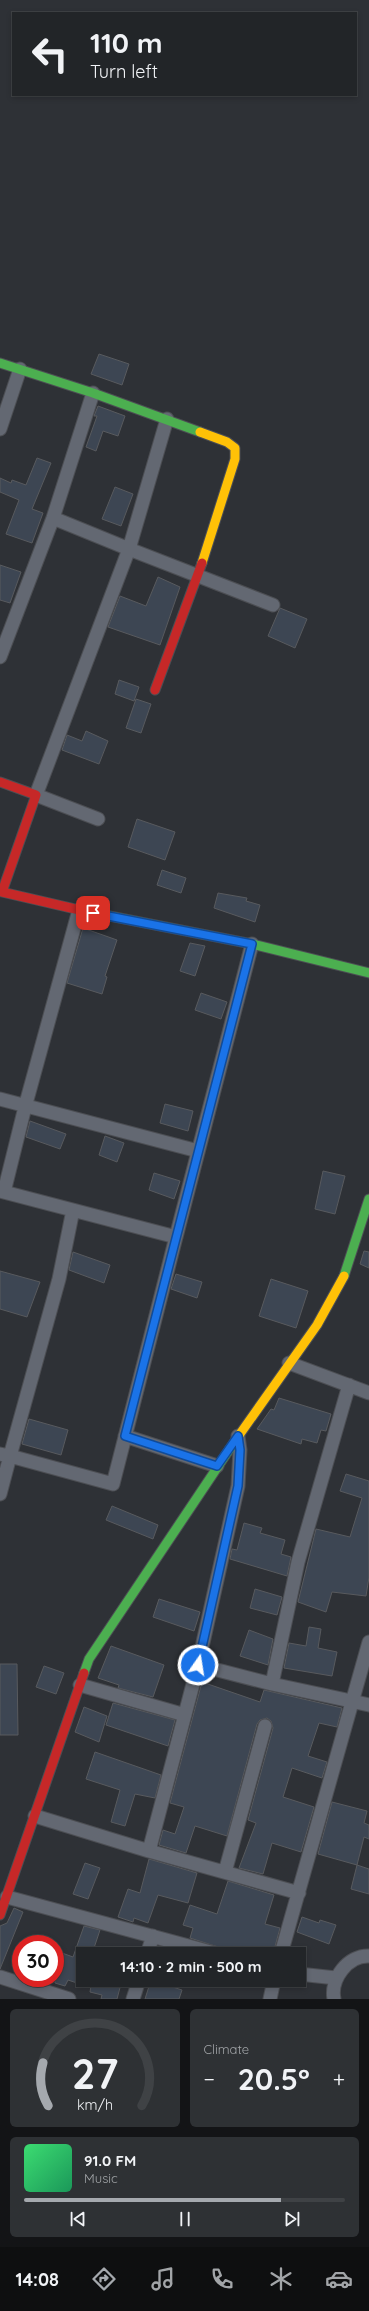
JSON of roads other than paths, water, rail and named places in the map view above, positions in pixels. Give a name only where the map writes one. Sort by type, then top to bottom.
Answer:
[{"type":"street","points":[[0,363],[93,393],[228,442],[235,448],[235,458],[198,576],[155,690]]},
{"type":"street","points":[[0,429],[20,370]]},
{"type":"street","points":[[0,658],[53,518],[93,393]]},
{"type":"street","points":[[167,420],[129,549],[36,795],[1,896],[252,944],[369,973]]},
{"type":"street","points":[[53,518],[273,605]]},
{"type":"street","points":[[0,782],[98,819]]},
{"type":"street","points":[[79,910],[2,1192],[176,1237]]},
{"type":"street","points":[[5,1455],[113,1484],[252,944]]},
{"type":"street","points":[[0,1099],[198,1151]]},
{"type":"street","points":[[0,1915],[89,1659],[217,1466],[317,1325],[345,1274],[369,1198]]},
{"type":"street","points":[[0,1494],[5,1455],[59,1279],[73,1210]]},
{"type":"street","points":[[289,1363],[369,1393]]},
{"type":"street","points":[[272,1684],[298,1562],[349,1385]]},
{"type":"street","points":[[125,1436],[217,1466]]},
{"type":"street","points":[[149,1851],[198,1665],[238,1486],[240,1450],[238,1436]]},
{"type":"street","points":[[284,1947],[369,1642]]},
{"type":"street","points":[[198,1665],[272,1684],[369,1705]]},
{"type":"street","points":[[80,1685],[185,1715]]},
{"type":"street","points":[[225,1872],[264,1726]]},
{"type":"street","points":[[35,1816],[149,1851],[299,1893]]},
{"type":"street","points":[[7,1897],[193,1947]]},
{"type":"street","points":[[149,1947],[153,1936]]},
{"type":"street","points":[[334,1999],[333,1993],[336,1978],[345,1966],[358,1958],[369,1956]]},
{"type":"street","points":[[306,1975],[336,1978]]},
{"type":"street","points":[[0,1977],[69,1999]]},
{"type":"street","points":[[133,1999],[137,1987]]},
{"type":"street","points":[[270,1999],[273,1987]]}]
